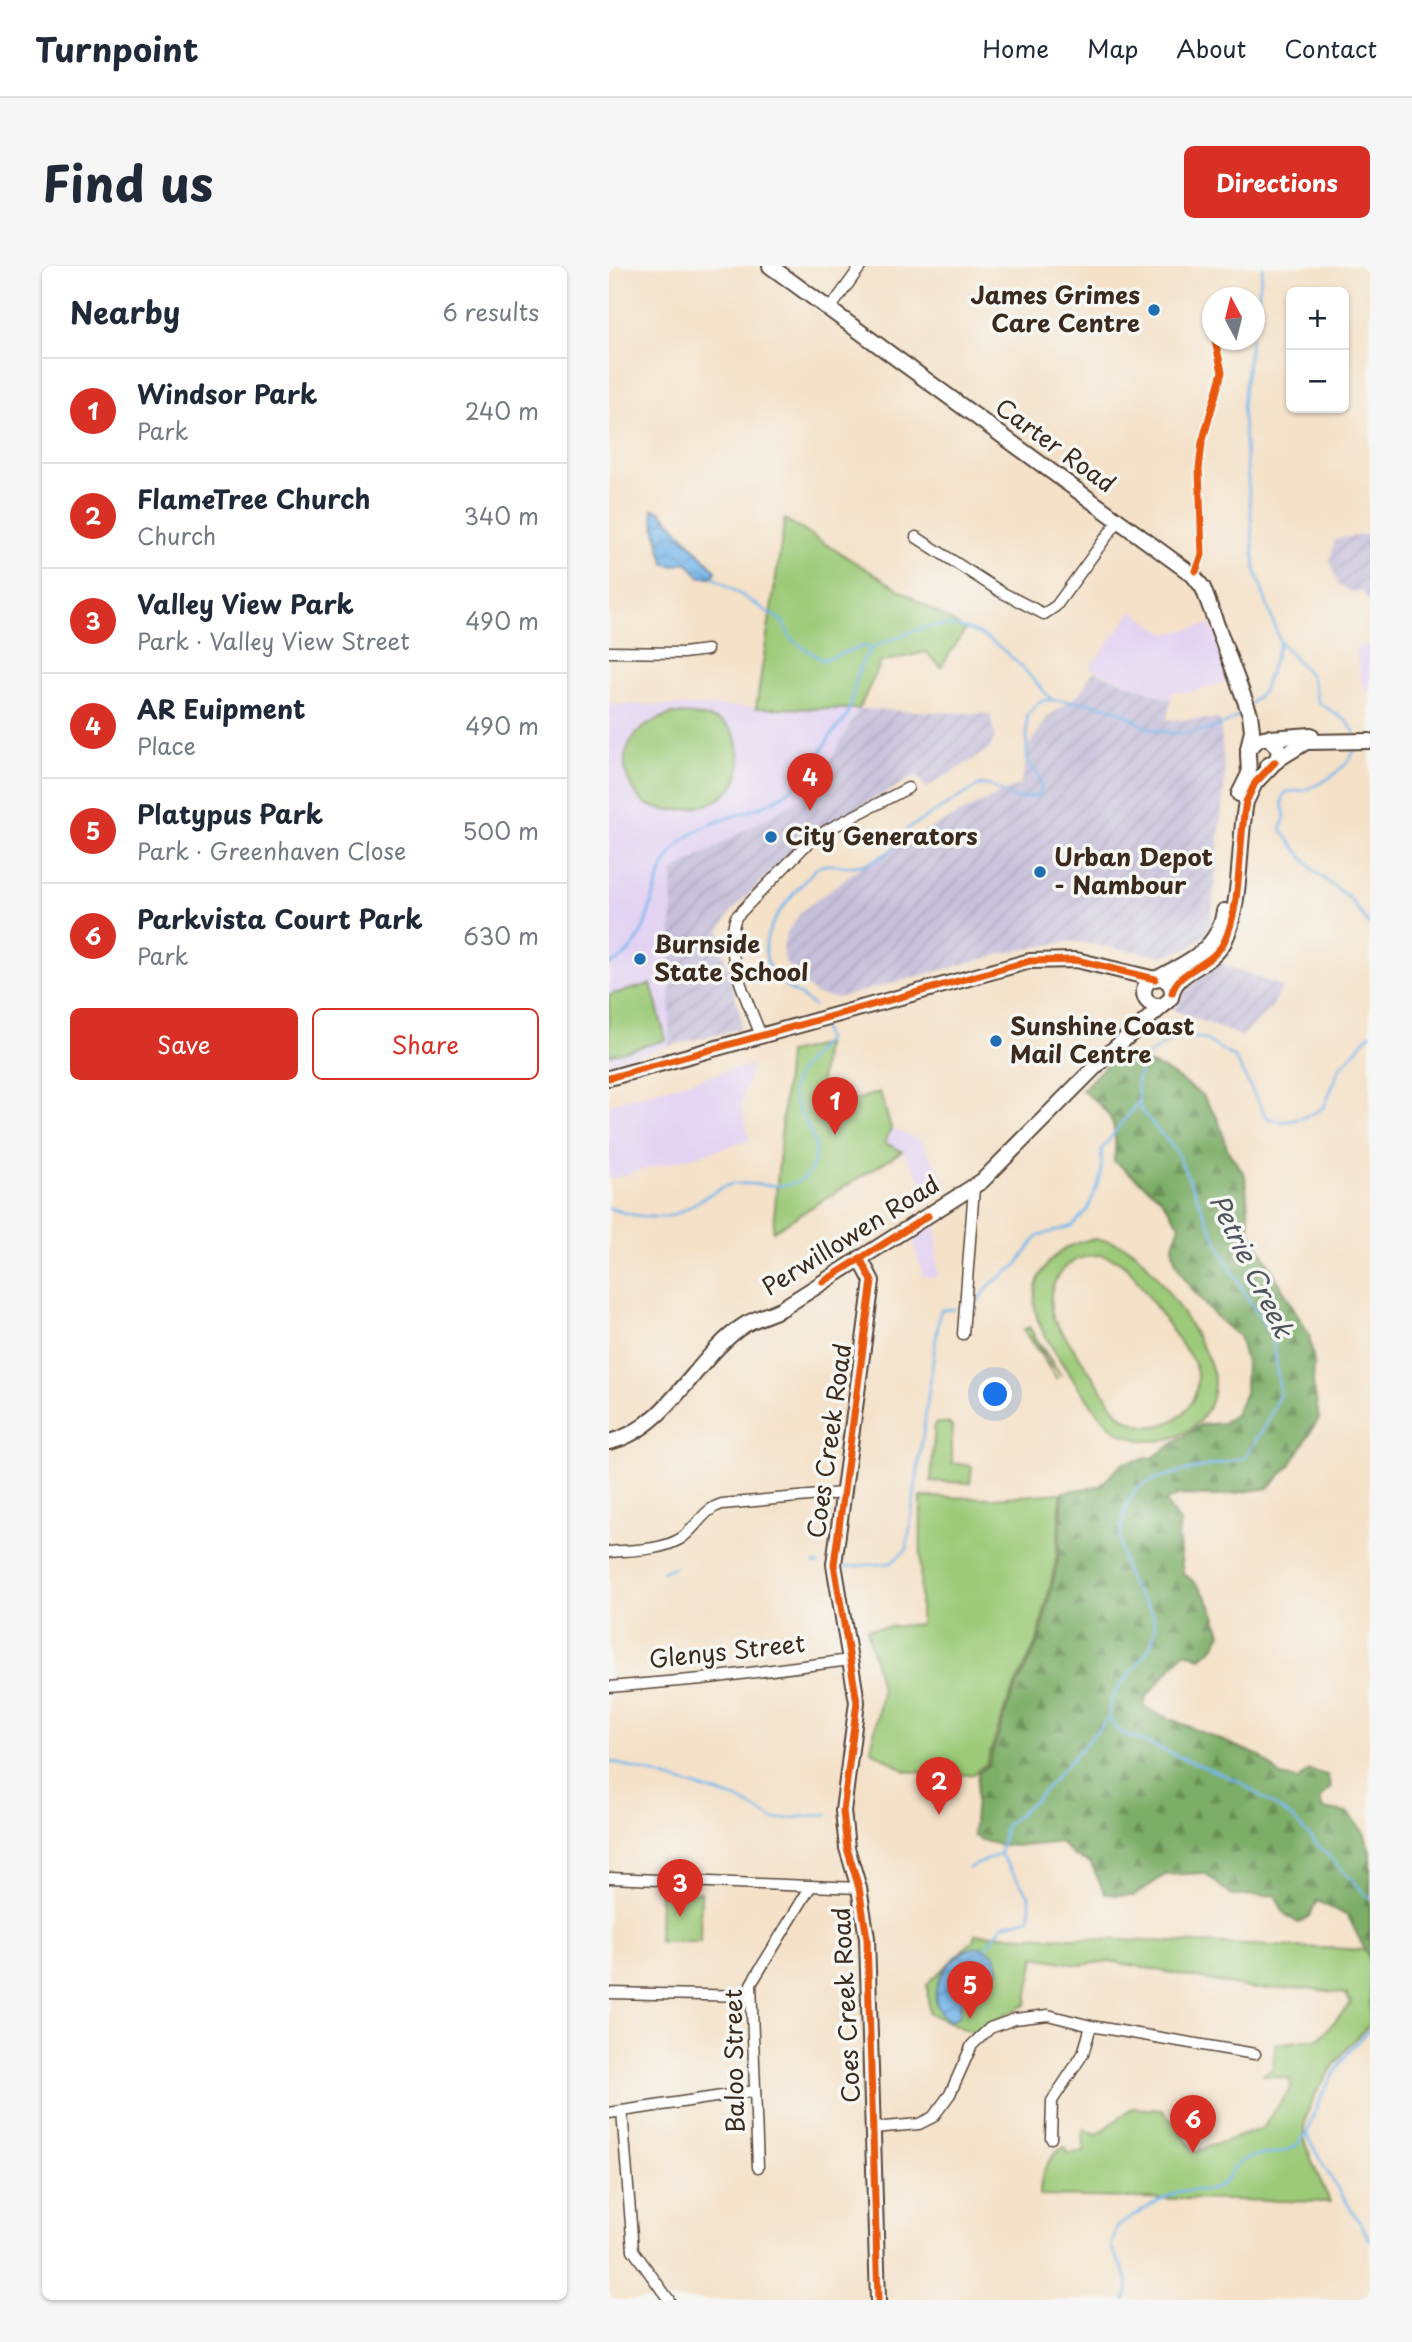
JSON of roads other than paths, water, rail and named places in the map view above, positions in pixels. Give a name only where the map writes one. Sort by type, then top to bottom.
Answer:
[{"type":"street","name":"Carter Road","points":[[771,266],[1199,580],[1250,710],[1269,738]]},
{"type":"street","points":[[830,309],[861,266]]},
{"type":"street","points":[[916,537],[1001,592],[1044,614],[1056,606],[1118,521]]},
{"type":"street","points":[[609,652],[683,653],[707,650]]},
{"type":"street","name":"Carter Road","points":[[1248,752],[1250,710]]},
{"type":"street","points":[[1145,997],[1147,984],[1200,954],[1214,939],[1221,924],[1237,804],[1248,774],[1248,752],[1257,740],[1311,735],[1370,741]]},
{"type":"street","points":[[1248,752],[1252,762],[1260,767],[1276,761],[1280,751],[1269,738]]},
{"type":"street","name":"Perwillowen Road","points":[[609,1442],[633,1433],[654,1416],[747,1324],[781,1309],[974,1187],[995,1170],[1108,1054],[1169,998],[1180,978],[1202,967],[1216,954],[1227,936],[1246,803],[1255,783],[1276,761],[1299,745],[1331,739]]},
{"type":"street","points":[[761,1036],[731,952],[730,933],[736,917],[804,847],[827,830],[908,788]]},
{"type":"street","points":[[609,1078],[1030,961],[1056,959],[1106,967],[1156,979],[1169,983],[1169,998],[1154,1005],[1135,985],[1106,967]]},
{"type":"street","name":"Perwillowen Road","points":[[1108,1054],[1139,1018],[1145,997]]},
{"type":"street","points":[[963,1334],[974,1187]]},
{"type":"street","name":"Coes Creek Road","points":[[860,1258],[872,1281],[842,1493],[834,1573],[857,1709],[843,1811],[847,1848],[859,1888],[867,1938],[878,2300]]},
{"type":"street","points":[[609,1552],[663,1547],[682,1538],[711,1508],[722,1504],[842,1493]]},
{"type":"street","name":"Glenys Street","points":[[609,1687],[702,1679],[850,1660]]},
{"type":"street","points":[[609,1878],[859,1888]]},
{"type":"street","name":"Baloo Street","points":[[758,2167],[751,1984],[811,1886]]},
{"type":"street","points":[[609,1993],[751,1996]]},
{"type":"street","points":[[873,2128],[919,2124],[933,2117],[950,2094],[972,2045],[997,2025],[1041,2015],[1255,2054]]},
{"type":"street","points":[[1051,2138],[1052,2101],[1083,2054],[1091,2026]]},
{"type":"street","points":[[609,2113],[755,2091]]},
{"type":"street","points":[[622,2111],[632,2250],[669,2300]]},
{"type":"water","points":[[653,509],[660,511],[716,571],[713,577],[700,577],[687,562],[674,566],[665,564]]},
{"type":"water","points":[[981,1947],[994,1953],[999,1969],[962,1996],[959,2017],[950,2021],[940,2012],[936,2001],[936,1988],[941,1976],[958,1956],[969,1949]]},
{"type":"waterway","name":"Petrie Creek","points":[[1260,287],[1263,266]]},
{"type":"waterway","name":"Petrie Creek","points":[[1250,350],[1242,405],[1255,569],[1280,642],[1311,676],[1318,702],[1348,722],[1356,735]]},
{"type":"waterway","points":[[713,577],[782,621],[791,639],[822,660],[865,646],[872,649]]},
{"type":"waterway","points":[[609,965],[635,945],[664,867],[683,840],[712,824],[777,799],[804,776],[847,716],[856,679],[866,655],[882,643],[926,627],[948,625],[968,629],[1004,650],[1052,700],[1109,707],[1158,731],[1184,733],[1211,729],[1235,718],[1244,710]]},
{"type":"waterway","points":[[1251,703],[1263,691],[1280,642]]},
{"type":"waterway","points":[[813,1006],[782,984],[768,965],[765,950],[768,935],[784,906],[816,868],[826,865],[862,865],[878,858],[893,849],[907,829],[980,785],[988,785],[1016,799],[1040,795],[1041,784],[1038,776],[1027,761],[1027,715],[1040,701],[1050,700]]},
{"type":"waterway","name":"Petrie Creek","points":[[1356,745],[1349,759],[1329,778],[1307,789],[1285,793],[1282,802],[1285,816],[1281,830],[1314,871],[1350,899],[1370,926]]},
{"type":"waterway","points":[[609,1208],[641,1216],[670,1216],[729,1185],[784,1185],[803,1179],[810,1171],[815,1157],[815,1144],[794,1099],[793,1088],[799,1072],[826,1040],[822,1027]]},
{"type":"waterway","name":"Petrie Creek","points":[[1370,1034],[1340,1068],[1324,1107],[1294,1120],[1278,1121],[1265,1115],[1235,1058],[1203,1038],[1174,1038],[1151,1053],[1141,1065],[1137,1083],[1140,1109],[1176,1151],[1226,1261],[1273,1339],[1280,1393],[1267,1423],[1245,1458],[1188,1470],[1145,1483],[1128,1503],[1121,1532],[1123,1561],[1130,1583],[1153,1615],[1155,1627],[1149,1648],[1113,1697],[1109,1709],[1111,1720],[1120,1732],[1238,1781],[1291,1817],[1370,1899]]},
{"type":"waterway","points":[[971,1310],[990,1285],[1016,1266],[1038,1236],[1072,1226],[1088,1209],[1101,1175],[1102,1149],[1137,1103]]},
{"type":"waterway","points":[[846,1567],[891,1563],[907,1549],[939,1317],[941,1310],[954,1309]]},
{"type":"waterway","points":[[814,1563],[818,1564]]},
{"type":"waterway","points":[[662,1572],[674,1567]]},
{"type":"waterway","points":[[986,1948],[1003,1925],[1030,1918],[1030,1897],[1000,1854],[1005,1826],[1038,1797],[1107,1720]]},
{"type":"waterway","points":[[609,1761],[738,1799],[774,1820],[828,1814]]},
{"type":"waterway","points":[[969,1868],[1000,1854]]},
{"type":"waterway","name":"Petrie Creek","points":[[1370,2029],[1349,2052],[1332,2077],[1307,2133],[1321,2161],[1370,2240]]},
{"type":"waterway","points":[[1125,2300],[1128,2279],[1111,2247],[1117,2227],[1170,2195],[1216,2188],[1241,2161],[1286,2151],[1293,2148],[1307,2133]]},
{"type":"place","name":"James Grimes Care Centre","points":[[1154,310]]},
{"type":"place","name":"AR Euipment","points":[[810,811]]},
{"type":"place","name":"City Generators","points":[[771,837]]},
{"type":"place","name":"Urban Depot - Nambour","points":[[1040,872]]},
{"type":"place","name":"Burnside State School","points":[[640,959]]},
{"type":"place","name":"Sunshine Coast Mail Centre","points":[[996,1041]]},
{"type":"place","name":"Windsor Park","points":[[835,1135]]},
{"type":"place","name":"FlameTree Church","points":[[939,1815]]},
{"type":"place","name":"Valley View Park","points":[[680,1917]]},
{"type":"place","name":"Platypus Park","points":[[970,2019]]},
{"type":"place","name":"Parkvista Court Park","points":[[1193,2153]]}]
